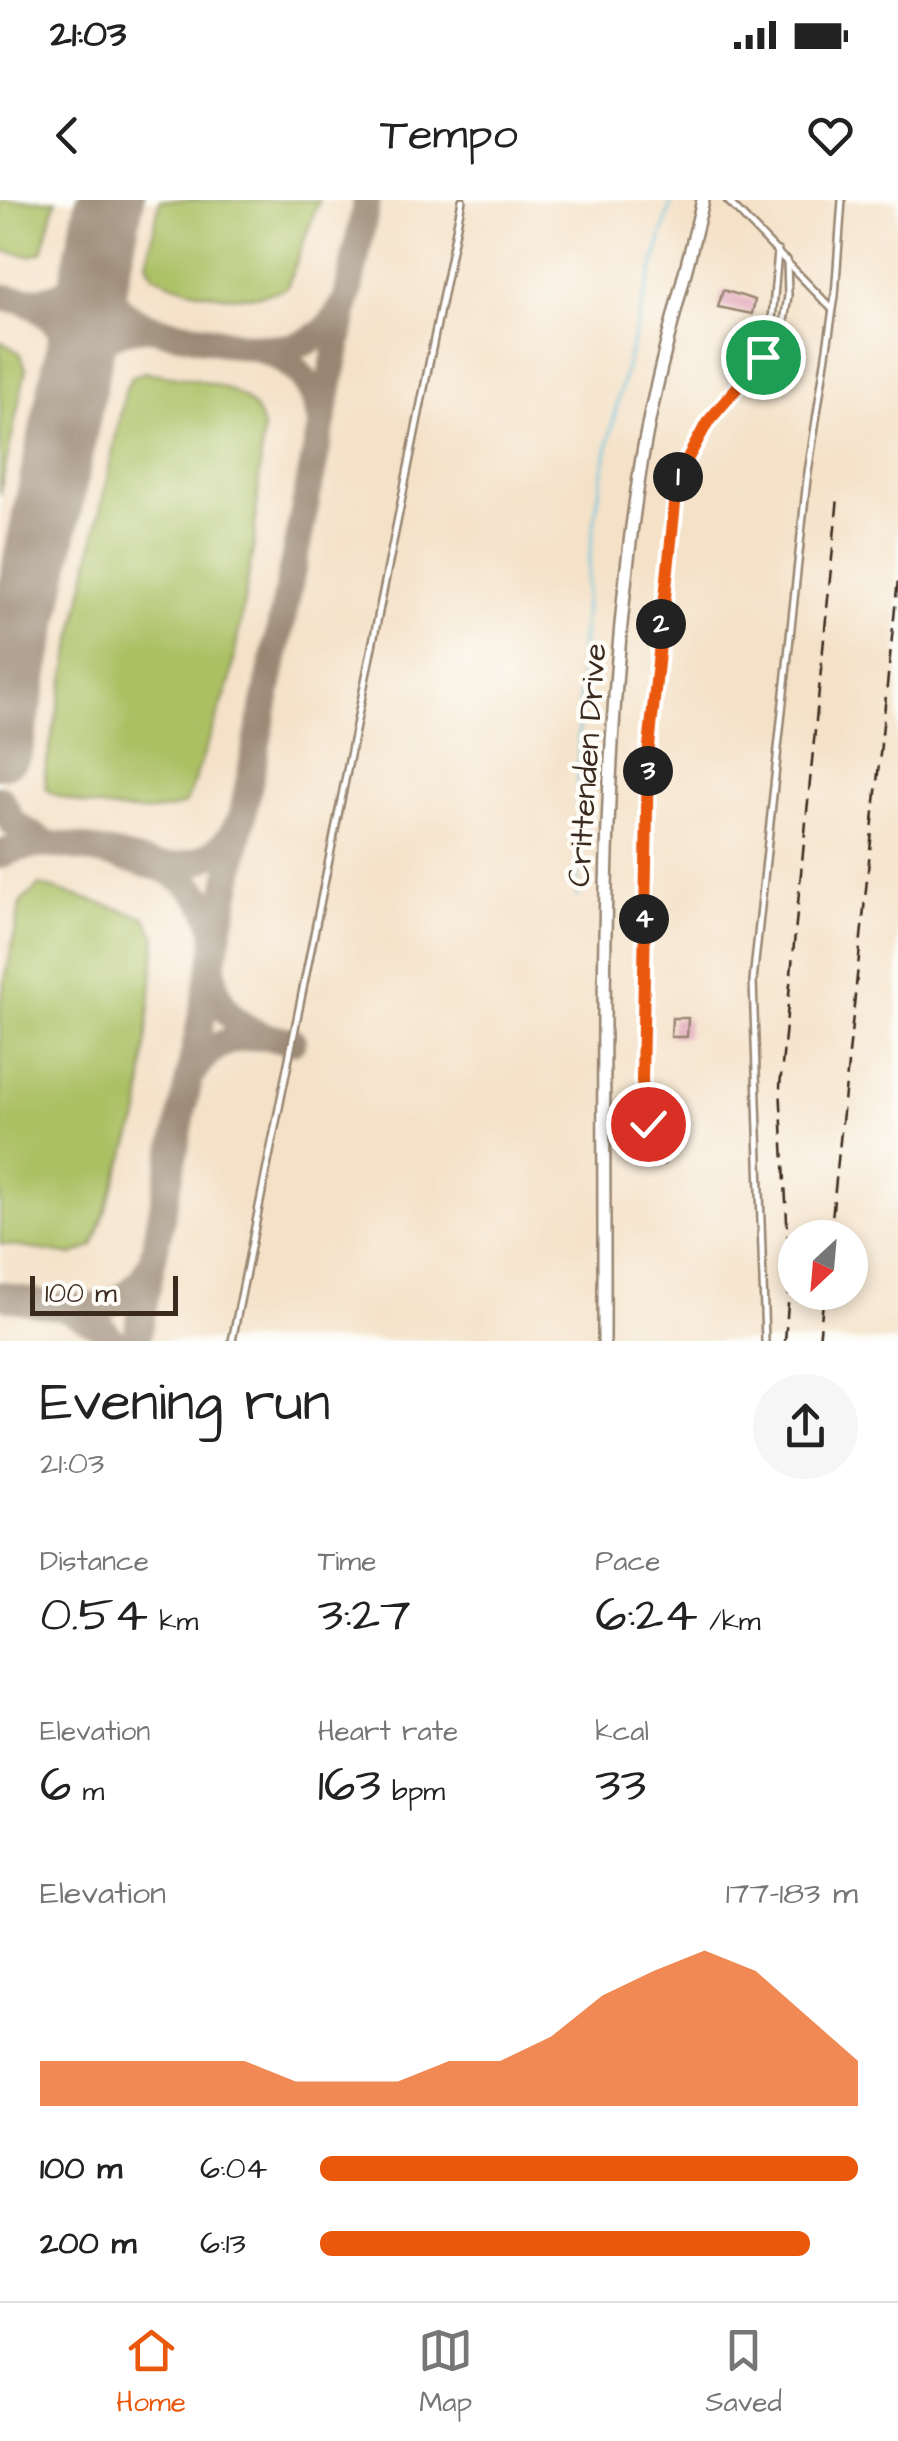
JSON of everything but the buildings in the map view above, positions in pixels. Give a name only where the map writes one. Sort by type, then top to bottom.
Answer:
[{"type":"street","name":"Crittenden Drive","points":[[604,1341],[604,938],[615,704],[642,458],[661,362],[703,200]]},
{"type":"lane","points":[[232,1341],[462,200]]},
{"type":"lane","points":[[727,200],[833,310]]},
{"type":"lane","points":[[765,1341],[753,981],[807,479],[833,310],[842,200]]},
{"type":"lane","points":[[759,366],[771,331],[778,251]]},
{"type":"lane","points":[[662,1161],[648,1124],[642,1081],[646,831],[654,694],[676,487],[692,444],[777,350],[784,333],[787,260]]},
{"type":"green space","points":[[0,200],[56,200],[42,252],[30,256],[0,250]]},
{"type":"green space","points":[[160,200],[319,200],[287,287],[237,297],[184,288],[153,275],[147,262]]},
{"type":"green space","points":[[0,341],[20,353],[26,368],[0,494]]},
{"type":"green space","points":[[145,372],[216,385],[233,392],[248,401],[263,430],[254,543],[230,682],[186,803],[156,811],[116,810],[75,802],[46,789],[45,771],[126,388],[133,376]]},
{"type":"green space","points":[[40,885],[145,917],[156,937],[140,1113],[93,1246],[73,1255],[0,1244],[0,1005],[21,902]]},
{"type":"waterway","points":[[577,898],[579,704],[589,559],[620,393],[672,200]]},
{"type":"taxiway","points":[[136,1341],[367,200]]},
{"type":"taxiway","points":[[98,260],[111,296],[120,309],[142,324],[240,345],[299,345],[331,324],[343,305]]},
{"type":"taxiway","points":[[0,297],[30,300],[56,296],[78,283],[98,260]]},
{"type":"taxiway","points":[[27,302],[49,316],[64,334],[72,357],[73,382],[102,342],[122,331],[149,327]]},
{"type":"taxiway","points":[[262,350],[302,376],[320,420]]},
{"type":"taxiway","points":[[0,731],[16,654]]},
{"type":"taxiway","points":[[0,799],[13,823],[45,843]]},
{"type":"taxiway","points":[[216,939],[205,904],[191,886],[160,867],[185,865],[206,857],[224,844],[238,824]]},
{"type":"taxiway","points":[[0,855],[18,848],[58,845],[160,867]]},
{"type":"taxiway","points":[[213,973],[218,995],[229,1013],[265,1036]]},
{"type":"taxiway","points":[[194,1071],[214,1049],[237,1039],[292,1041]]},
{"type":"taxiway","points":[[0,1295],[63,1307],[103,1305],[121,1298],[137,1285],[150,1265]]},
{"type":"taxiway","points":[[70,1310],[100,1325],[113,1341]]},
{"type":"runway","points":[[0,745],[110,200]]},
{"type":"railway","points":[[785,1341],[790,1279],[780,1086],[838,497]]},
{"type":"railway","points":[[832,1220],[898,579]]},
{"type":"railway","points":[[819,1341],[822,1310]]},
{"type":"route","points":[[648,1124],[642,1081],[648,756],[676,487],[692,444],[763,357]]}]
